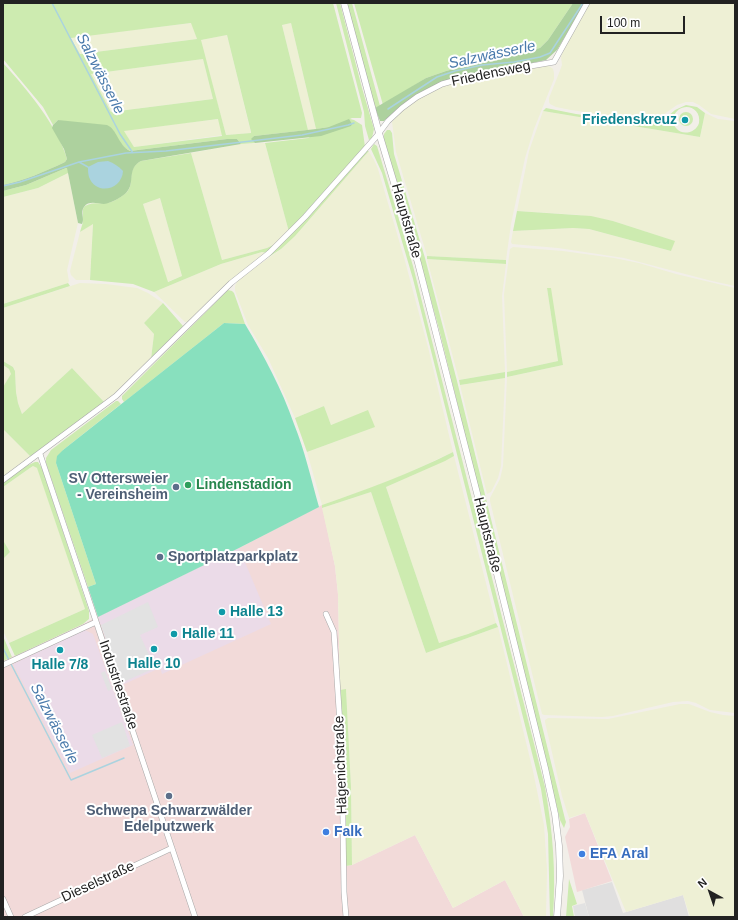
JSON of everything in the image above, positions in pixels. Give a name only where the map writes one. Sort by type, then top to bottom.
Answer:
[{"type":"street","name":"Hauptstraße","points":[[344,3],[379,134],[422,278],[479,501],[555,814],[559,846],[560,876],[557,917]]},
{"type":"street","name":"Friedensweg","points":[[3,480],[40,454],[116,396],[231,283],[274,248],[306,217],[379,134],[388,121],[402,108],[418,97],[442,84],[467,77],[554,62],[587,3]]},
{"type":"street","name":"Industriestraße","points":[[40,454],[195,917]]},
{"type":"street","name":"Hägenichstraße","points":[[326,614],[334,632],[342,756],[344,892],[346,917]]},
{"type":"street","points":[[4,665],[96,622]]},
{"type":"street","name":"Dieselstraße","points":[[25,917],[172,848]]},
{"type":"street","points":[[3,899],[11,917]]},
{"type":"shaded area","points":[[322,505],[335,566],[338,594],[340,690],[346,794],[346,866],[352,865],[415,835],[453,908],[505,880],[524,917],[3,917],[3,661],[239,548]]},
{"type":"shaded area","points":[[239,548],[271,624],[162,674],[160,668],[122,685],[98,617]]},
{"type":"shaded area","points":[[148,602],[158,627],[140,635],[155,668],[121,683],[101,625]]},
{"type":"shaded area","points":[[85,630],[93,634],[133,745],[70,773],[13,664]]},
{"type":"shaded area","points":[[105,671],[112,689],[108,691],[101,673]]},
{"type":"shaded area","points":[[122,722],[130,746],[102,758],[92,735]]},
{"type":"shaded area","points":[[585,813],[612,881],[577,892],[565,837],[570,827],[569,819]]},
{"type":"shaded area","points":[[612,882],[623,913],[683,895],[689,917],[589,917],[582,890]]},
{"type":"shaded area","points":[[585,903],[589,917],[575,917],[573,906]]},
{"type":"green space","points":[[3,3],[333,3],[362,113],[361,118],[350,119],[362,125],[365,147],[289,232],[265,143],[308,138],[329,127],[316,129],[291,23],[282,25],[308,130],[254,136],[252,139],[255,143],[241,144],[237,139],[227,139],[130,151],[121,144],[58,120],[53,125],[43,107],[3,59]],"holes":[[[191,23],[197,39],[80,54],[71,38]],[[227,35],[251,133],[226,135],[201,40]],[[203,59],[213,99],[111,112],[91,74]],[[218,119],[222,136],[134,147],[124,131]]]},
{"type":"green space","points":[[336,3],[340,3],[374,129],[372,138],[369,140],[365,126],[364,112]]},
{"type":"green space","points":[[347,3],[352,3],[380,106],[375,108]]},
{"type":"green space","points":[[354,3],[573,3],[548,40],[540,48],[446,71],[426,78],[383,105]]},
{"type":"green space","points":[[573,3],[585,3],[557,50],[546,60],[440,83],[417,95],[403,104],[384,121],[380,121],[375,108],[426,78],[446,71],[540,48],[548,40]]},
{"type":"green space","points":[[589,3],[735,3],[735,119],[711,114],[693,102],[686,102],[677,105],[660,117],[606,115],[571,110],[556,107],[550,104],[549,98],[562,65],[561,57],[565,46]]},
{"type":"green space","points":[[192,23],[197,39],[80,54],[71,37]]},
{"type":"green space","points":[[291,23],[316,129],[308,130],[282,25]]},
{"type":"green space","points":[[227,35],[251,133],[226,135],[200,40]]},
{"type":"green space","points":[[203,59],[213,99],[111,112],[90,74]]},
{"type":"green space","points":[[3,63],[31,96],[49,121],[63,146],[67,159],[65,162],[42,172],[19,181],[3,185]]},
{"type":"green space","points":[[545,65],[553,69],[554,79],[534,129],[525,158],[511,224],[506,260],[427,256],[396,152],[392,122],[405,108],[416,100],[441,87],[472,79]]},
{"type":"green space","points":[[686,105],[697,107],[705,113],[700,137],[543,111],[546,108],[599,117],[673,122],[679,130],[685,133],[695,129],[699,123],[699,117],[694,109],[685,107],[676,112],[673,118],[667,117],[675,110]]},
{"type":"green space","points":[[543,111],[700,137],[705,113],[718,119],[735,121],[735,286],[624,258],[558,248],[512,244],[513,231],[573,228],[589,229],[671,251],[674,241],[613,221],[580,215],[517,211],[529,151]]},
{"type":"green space","points":[[683,112],[689,112],[693,116],[693,122],[689,126],[683,126],[679,122],[679,116]]},
{"type":"green space","points":[[219,119],[223,135],[134,147],[123,130]]},
{"type":"green space","points":[[349,119],[352,124],[351,126],[321,136],[255,143],[251,139],[254,136],[329,127]]},
{"type":"green space","points":[[58,120],[107,125],[113,130],[123,145],[130,151],[227,139],[237,139],[241,144],[141,161],[136,164],[132,172],[129,189],[126,193],[116,200],[104,204],[91,203],[86,205],[82,211],[82,224],[78,223],[67,168],[26,185],[3,191],[3,185],[19,181],[65,162],[67,159],[64,149],[52,128]]},
{"type":"green space","points":[[387,130],[390,130],[392,133],[394,154],[425,258],[457,381],[566,822],[564,828],[560,820],[439,329],[384,139],[384,134]]},
{"type":"green space","points":[[265,143],[289,232],[277,243],[267,248],[222,260],[191,153],[241,144]]},
{"type":"green space","points":[[374,144],[377,146],[413,266],[545,787],[553,852],[553,917],[550,917],[548,834],[541,789],[413,279],[382,173],[371,149]]},
{"type":"green space","points":[[367,150],[369,152],[295,236],[281,249],[261,262],[290,236]]},
{"type":"green space","points":[[368,152],[378,169],[405,261],[429,351],[453,452],[374,487],[322,505],[307,452],[374,427],[368,411],[331,425],[324,406],[295,418],[268,358],[248,325],[235,291],[235,286],[238,280],[281,249]]},
{"type":"green space","points":[[191,153],[222,260],[267,248],[277,243],[267,253],[262,252],[221,264],[154,292],[133,284],[90,280],[93,224],[80,232],[83,222],[83,209],[85,206],[90,204],[111,202],[126,193],[129,189],[133,168],[141,161]],"holes":[[[160,198],[182,276],[168,282],[143,204]]]},
{"type":"green space","points":[[68,168],[68,173],[38,188],[3,197],[3,191],[26,185]]},
{"type":"green space","points":[[68,173],[78,223],[67,270],[69,281],[68,283],[3,304],[3,197],[38,188]]},
{"type":"green space","points":[[160,198],[182,276],[167,282],[143,204]]},
{"type":"green space","points":[[517,211],[591,216],[613,221],[675,241],[671,251],[589,229],[573,228],[513,231]]},
{"type":"green space","points":[[93,223],[90,280],[76,280],[71,275],[70,271],[80,232]]},
{"type":"green space","points":[[513,247],[563,251],[614,258],[735,288],[735,713],[710,710],[688,701],[673,702],[613,716],[602,717],[542,714],[490,498],[500,479],[503,466],[507,377],[563,365],[550,288],[547,288],[558,361],[507,372],[504,294],[510,249]]},
{"type":"green space","points":[[262,252],[267,253],[188,322],[185,322],[154,292],[221,264]]},
{"type":"green space","points":[[427,256],[506,260],[506,264],[427,259]]},
{"type":"green space","points":[[427,259],[506,264],[502,296],[505,372],[459,380]]},
{"type":"green space","points":[[68,283],[70,286],[3,308],[3,304]]},
{"type":"green space","points":[[80,283],[106,284],[137,288],[163,303],[144,323],[154,334],[151,359],[105,403],[72,368],[22,414],[16,392],[15,370],[3,361],[3,308]]},
{"type":"green space","points":[[547,288],[551,288],[563,365],[507,377],[507,372],[558,361]]},
{"type":"green space","points":[[228,290],[234,293],[245,324],[224,323],[124,402],[122,396]]},
{"type":"green space","points":[[163,303],[183,326],[151,359],[154,334],[144,323]]},
{"type":"green space","name":"Lindenstadion","points":[[224,323],[245,324],[272,373],[284,398],[298,434],[319,507],[98,617],[88,587],[96,584],[56,463],[57,456]]},
{"type":"green space","points":[[3,361],[13,367],[15,371],[16,392],[22,414],[72,368],[105,403],[31,457],[3,429],[3,387],[11,374],[9,369],[3,365]]},
{"type":"green space","points":[[3,365],[9,369],[12,374],[3,387]]},
{"type":"green space","points":[[505,372],[505,378],[460,385],[459,380]]},
{"type":"green space","points":[[505,378],[501,466],[498,478],[491,492],[487,494],[460,385]]},
{"type":"green space","points":[[116,401],[121,404],[63,450],[56,463],[96,584],[88,587],[46,463],[46,458],[51,450]]},
{"type":"green space","points":[[324,406],[331,425],[368,410],[375,427],[307,452],[295,418]]},
{"type":"green space","points":[[3,429],[31,457],[3,478]]},
{"type":"green space","points":[[453,452],[454,456],[445,461],[386,487],[439,643],[496,623],[498,627],[426,653],[371,492],[322,508],[322,505],[388,481]]},
{"type":"green space","points":[[454,456],[496,623],[439,643],[386,487]]},
{"type":"green space","points":[[38,462],[42,468],[89,611],[89,619],[83,624],[15,656],[9,643],[85,609],[37,468],[33,466],[3,487],[3,483],[24,467]]},
{"type":"green space","points":[[33,466],[37,468],[39,472],[85,609],[9,643],[3,631],[3,559],[10,552],[3,540],[3,487]]},
{"type":"green space","points":[[371,492],[426,653],[498,627],[533,771],[544,825],[547,870],[546,917],[524,917],[505,880],[453,908],[415,835],[352,865],[351,787],[346,690],[340,690],[338,594],[335,566],[322,508]]},
{"type":"green space","points":[[3,540],[10,552],[3,559]]},
{"type":"green space","points":[[3,636],[12,657],[3,661]]},
{"type":"green space","points":[[346,689],[351,787],[352,865],[346,866],[346,794],[340,690]]},
{"type":"green space","points":[[680,704],[689,704],[710,712],[735,716],[735,867],[733,868],[735,873],[735,917],[690,917],[683,895],[626,912],[585,813],[569,818],[562,796],[545,720],[548,718],[608,719]]},
{"type":"green space","points":[[569,879],[577,904],[572,906],[574,917],[566,917]]},
{"type":"water","points":[[108,161],[123,171],[122,177],[114,186],[108,188],[97,187],[92,183],[89,176],[88,167],[98,162]]},
{"type":"waterway","name":"Salzwässerle","points":[[52,3],[120,134],[133,153]]},
{"type":"waterway","name":"Salzwässerle","points":[[388,109],[437,77],[482,65],[514,62],[540,57],[550,53],[583,3]]},
{"type":"waterway","name":"Salzwässerle","points":[[3,186],[20,182],[79,162],[126,153],[166,151],[302,135],[354,123]]},
{"type":"waterway","name":"Salzwässerle","points":[[79,162],[88,167]]},
{"type":"waterway","name":"Salzwässerle","points":[[3,648],[9,660]]},
{"type":"waterway","name":"Salzwässerle","points":[[11,664],[71,780],[124,758]]},
{"type":"place","name":"Friedenskreuz","points":[[685,120]]},
{"type":"place","name":"Lindenstadion","points":[[188,485]]},
{"type":"place","name":"SV Ottersweier - Vereinsheim","points":[[176,487]]},
{"type":"place","name":"Sportplatzparkplatz","points":[[160,557]]},
{"type":"place","name":"Halle 13","points":[[222,612]]},
{"type":"place","name":"Halle 11","points":[[174,634]]},
{"type":"place","name":"Halle 10","points":[[154,649]]},
{"type":"place","name":"Halle 7/8","points":[[60,650]]},
{"type":"place","name":"Schwepa Schwarzwälder Edelputzwerk","points":[[169,796]]},
{"type":"place","name":"Falk","points":[[326,832]]},
{"type":"place","name":"EFA Aral","points":[[582,854]]}]
